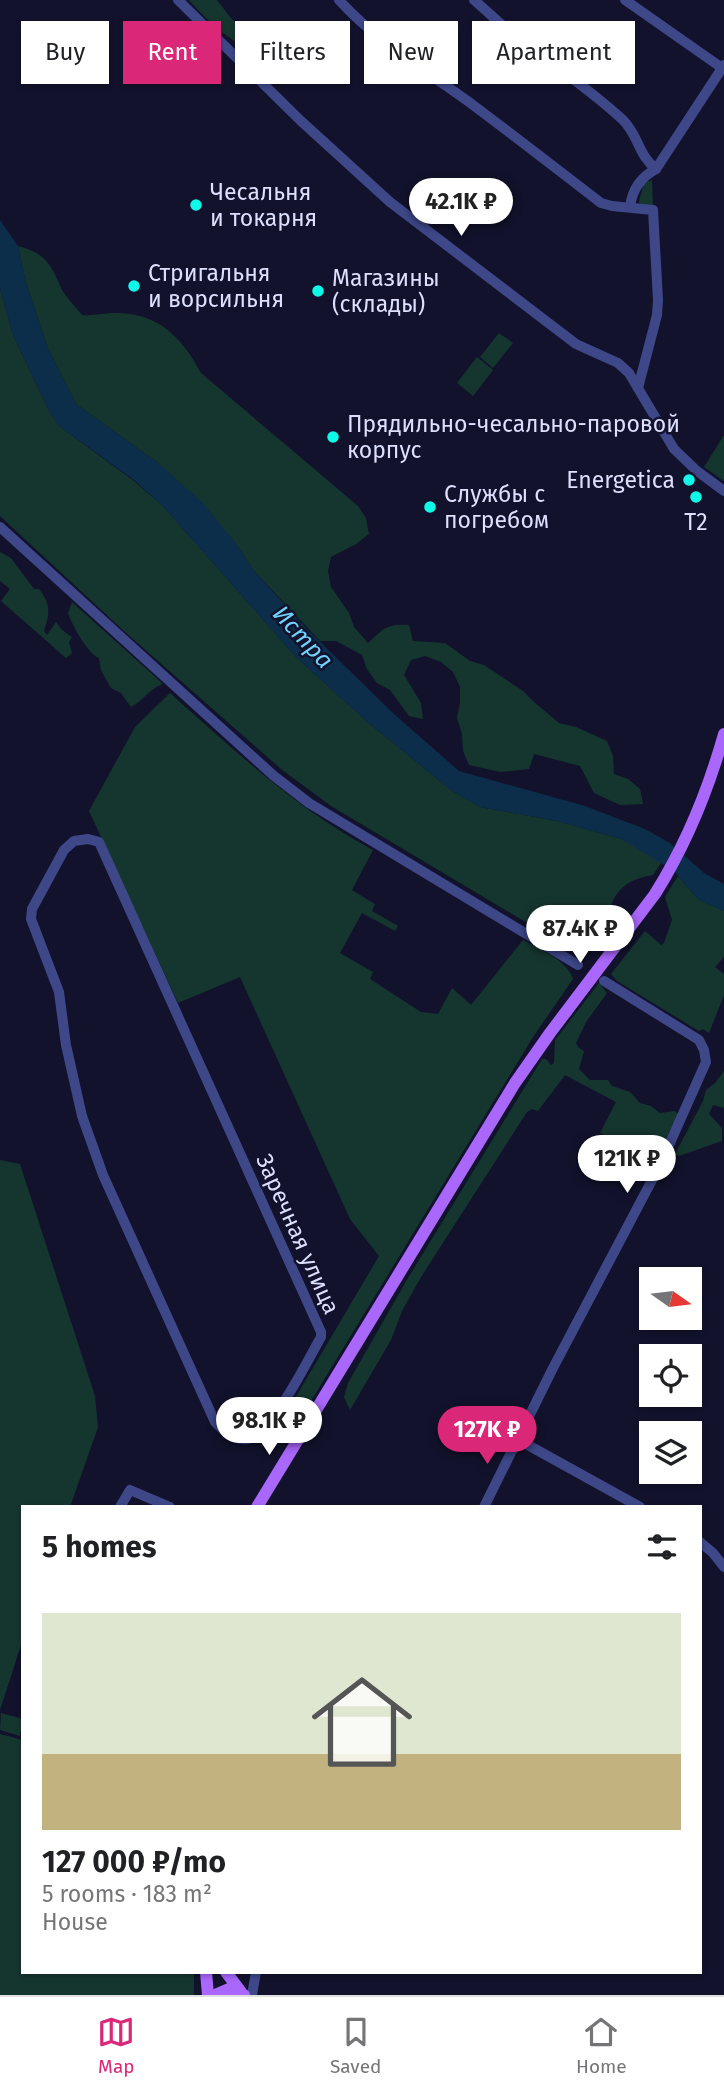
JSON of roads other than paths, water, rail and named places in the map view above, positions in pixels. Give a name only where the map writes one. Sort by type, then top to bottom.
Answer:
[{"type":"main road","points":[[258,1505],[515,1083],[670,870],[698,813],[724,734]]},
{"type":"main road","points":[[206,1974],[208,1995]]},
{"type":"main road","points":[[232,1975],[244,1995]]},
{"type":"main road","points":[[218,1993],[233,1990],[244,1995]]},
{"type":"street","points":[[178,0],[301,121],[390,202],[576,344],[623,366],[674,449],[724,491]]},
{"type":"street","points":[[339,0],[382,42],[468,101],[601,203],[653,210],[657,315],[638,388]]},
{"type":"street","points":[[474,0],[513,35],[614,112],[634,133],[645,160],[656,169]]},
{"type":"street","points":[[625,0],[723,67],[656,169],[637,185],[630,207]]},
{"type":"street","points":[[0,527],[274,776],[309,803],[578,965]]},
{"type":"street","name":"Заречная улица","points":[[88,839],[99,842],[321,1332],[321,1337],[279,1408],[265,1429],[249,1439],[223,1431],[215,1422],[103,1175],[82,1116],[66,1045],[59,992],[31,919],[32,909],[64,850],[74,841],[88,839]]},
{"type":"street","points":[[485,1505],[662,1163],[706,1062],[699,1040],[604,981]]},
{"type":"street","points":[[279,1408],[308,1424]]},
{"type":"street","points":[[517,1439],[636,1505]]},
{"type":"street","points":[[121,1505],[130,1490],[165,1505]]},
{"type":"street","points":[[702,1544],[724,1567]]},
{"type":"street","points":[[252,1995],[256,1974]]},
{"type":"street","points":[[218,1993],[232,1975]]},
{"type":"water","name":"Истра","points":[[0,220],[18,246],[26,283],[48,349],[76,404],[158,463],[202,502],[254,571],[307,629],[394,714],[459,771],[585,806],[645,829],[670,843],[704,873],[724,884],[724,911],[698,899],[674,871],[622,839],[557,821],[480,807],[451,790],[370,724],[296,657],[163,506],[134,480],[59,426],[49,411],[13,335],[0,288]]},
{"type":"place","name":"Чесальня и токарня","points":[[196,205]]},
{"type":"place","name":"Стригальня и ворсильня","points":[[134,286]]},
{"type":"place","name":"Магазины (склады)","points":[[318,291]]},
{"type":"place","name":"Прядильно-чесально-паровой корпус","points":[[333,437]]},
{"type":"place","name":"Energetica","points":[[689,480]]},
{"type":"place","name":"T2","points":[[696,497]]},
{"type":"place","name":"Службы с погребом","points":[[430,507]]}]
